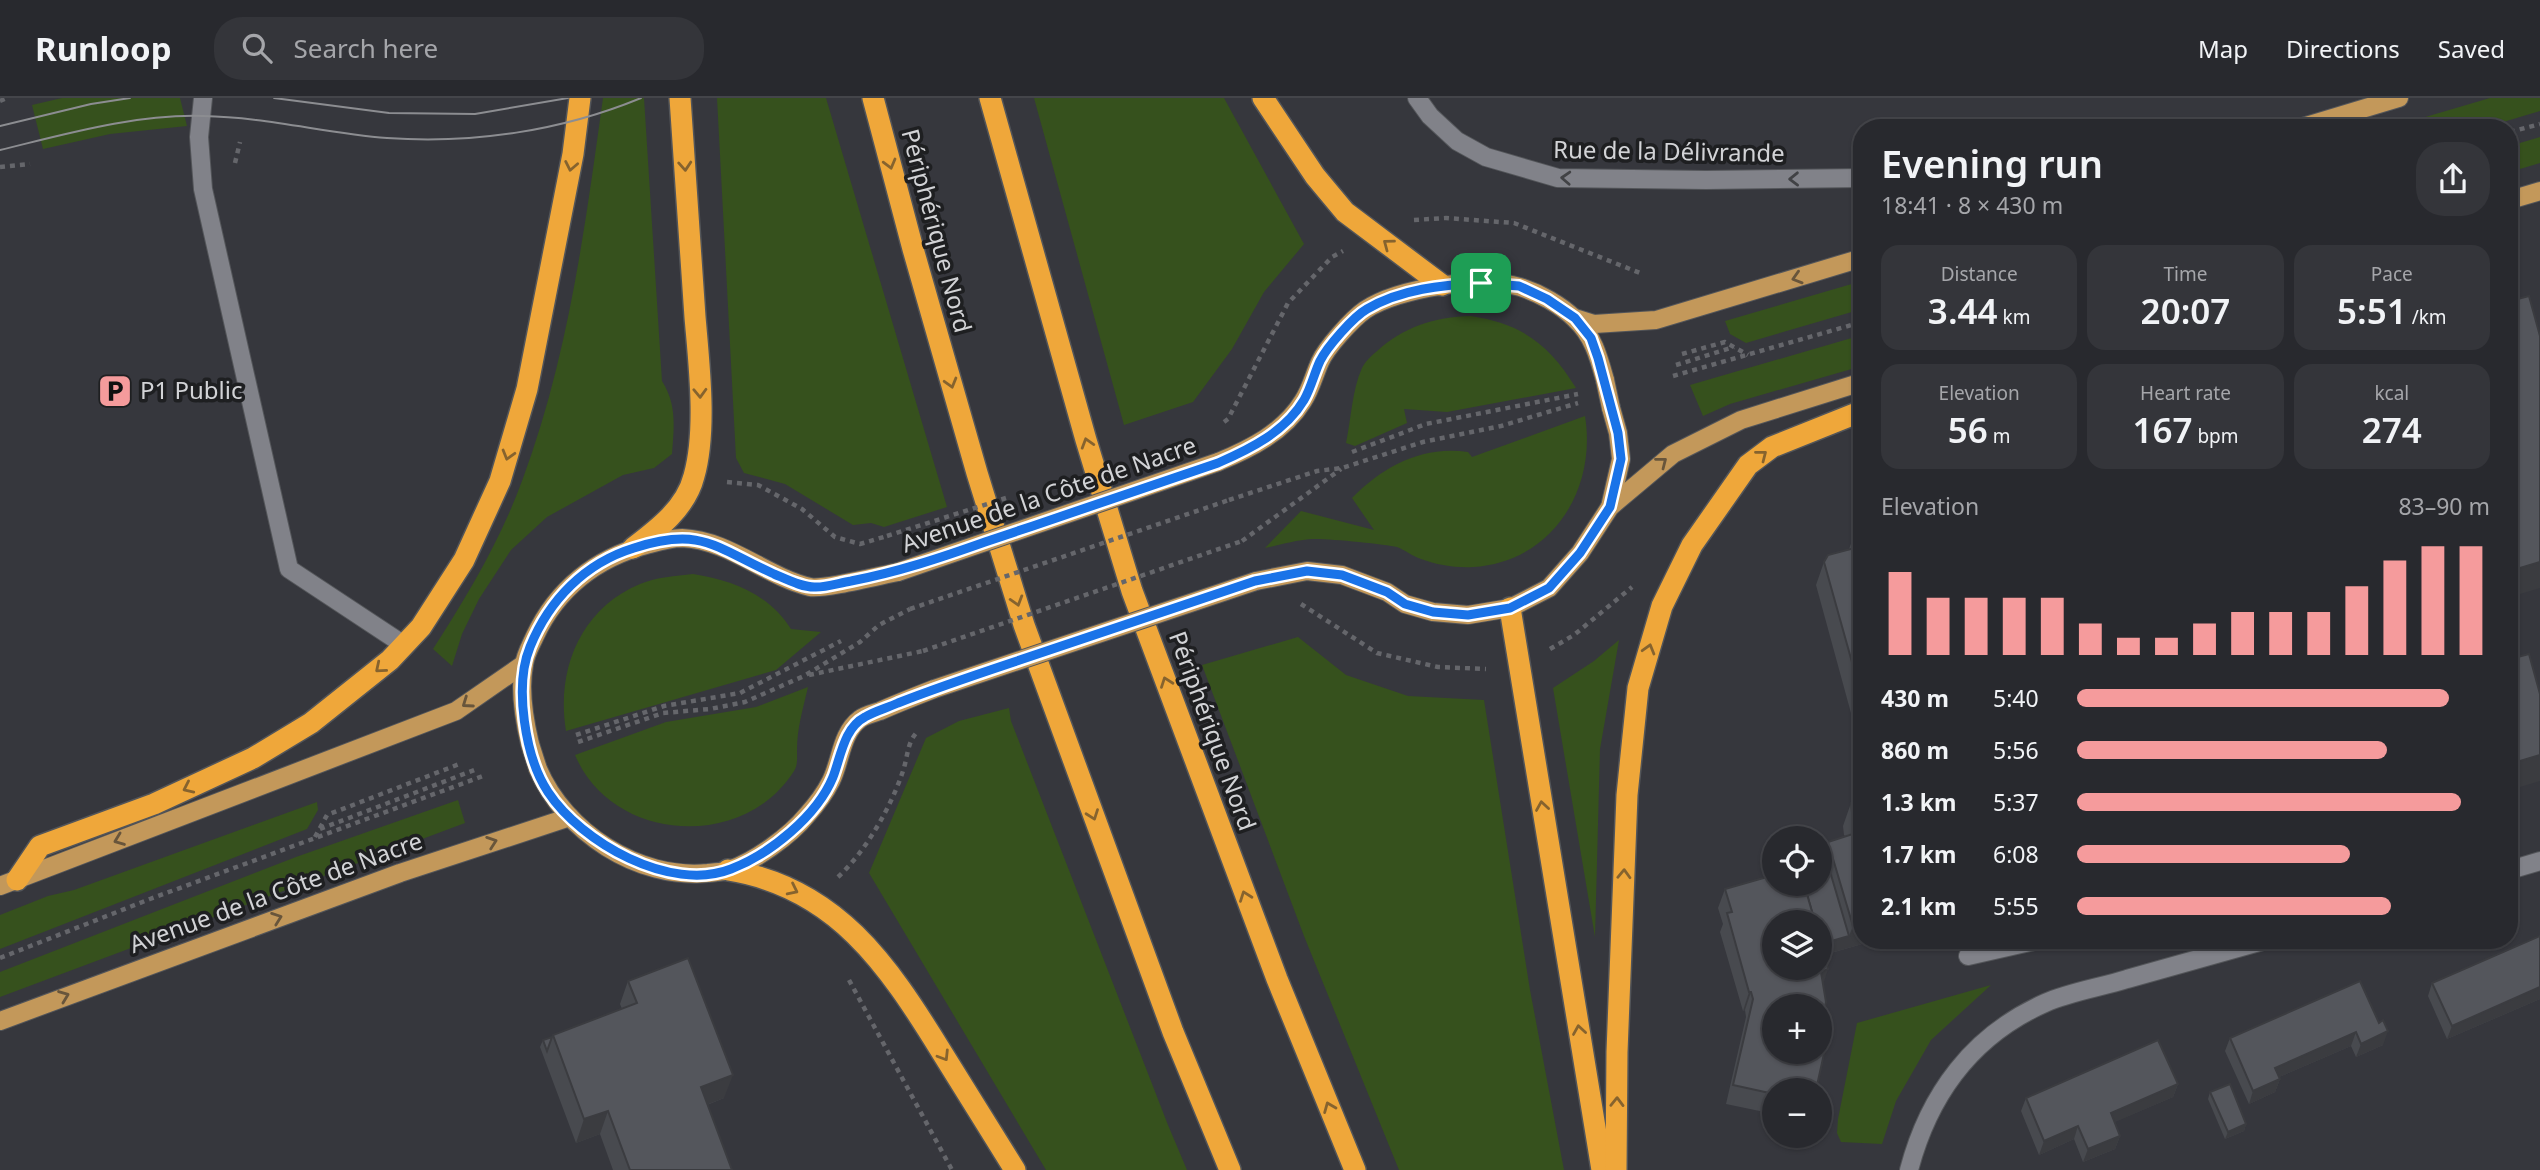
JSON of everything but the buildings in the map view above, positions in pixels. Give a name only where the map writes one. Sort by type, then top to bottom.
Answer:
[{"type":"highway","points":[[8,883],[40,846],[154,804],[253,758],[311,723],[363,682],[421,627],[464,560],[500,481],[527,389],[573,154],[580,98]]},
{"type":"highway","points":[[633,548],[679,508],[694,477],[701,426],[699,361],[680,98]]},
{"type":"highway","name":"Périphérique Nord","points":[[873,98],[973,460],[1024,625],[1173,1032],[1230,1170]]},
{"type":"highway","name":"Périphérique Nord","points":[[990,98],[1078,415],[1132,591],[1277,979],[1355,1170]]},
{"type":"highway","points":[[1264,98],[1315,176],[1345,212],[1442,285]]},
{"type":"highway","points":[[1616,1170],[1617,1052],[1627,795],[1638,688],[1662,606],[1692,545],[1748,465],[1772,447],[1853,415]]},
{"type":"highway","points":[[1510,608],[1602,1170]]},
{"type":"highway","points":[[728,870],[774,881],[812,900],[856,934],[901,987],[1015,1170]]},
{"type":"main road","points":[[2329,119],[2399,98]]},
{"type":"main road","points":[[2518,198],[2540,191]]},
{"type":"main road","name":"Avenue de la Côte de Nacre","points":[[1853,261],[1656,320],[1594,324],[1575,318],[1547,299],[1519,286],[1481,283],[1442,285],[1403,294],[1364,310],[1321,359],[1303,401],[1288,420],[1255,447],[1218,463],[898,572],[813,588],[771,573],[730,550],[707,541],[680,538],[633,548],[593,566],[557,599],[542,621],[524,664],[522,699],[530,744],[548,792],[587,834],[645,866],[695,874],[728,870],[773,846],[805,818],[832,779],[848,735],[861,718],[934,688],[1255,581],[1307,571],[1342,575],[1387,592],[1405,604],[1433,612],[1468,615],[1510,608],[1549,588],[1580,553],[1610,507],[1673,454],[1741,420],[1853,385]]},
{"type":"main road","name":"Avenue de la Côte de Nacre","points":[[1575,318],[1591,338],[1618,433],[1621,459],[1610,507]]},
{"type":"main road","points":[[8,883],[456,711],[524,664]]},
{"type":"main road","name":"Avenue de la Côte de Nacre","points":[[0,1021],[400,873],[570,817]]},
{"type":"street","points":[[203,98],[199,137],[203,189],[289,569],[404,645]]},
{"type":"street","name":"Rue de la Délivrande","points":[[1417,98],[1430,116],[1457,141],[1486,157],[1558,178],[1853,178]]},
{"type":"street","points":[[2518,868],[2540,862]]},
{"type":"street","points":[[1968,956],[1999,949]]},
{"type":"street","points":[[1909,1170],[1921,1133],[1947,1084],[1975,1047],[2002,1028],[2046,1002],[2234,949]]},
{"type":"path","points":[[0,102],[7,98]]},
{"type":"path","points":[[2518,130],[2540,124]]},
{"type":"path","points":[[0,167],[30,164]]},
{"type":"path","points":[[1673,376],[1853,325]]},
{"type":"path","points":[[1682,354],[1725,342],[1749,355]]},
{"type":"path","points":[[1676,365],[1735,347]]},
{"type":"path","points":[[1352,452],[1426,424],[1579,394]]},
{"type":"path","points":[[578,742],[663,713],[710,709],[745,702],[804,676],[860,642],[879,625],[910,609],[1229,500],[1317,471],[1342,468],[1423,442],[1501,426],[1582,401]]},
{"type":"path","points":[[804,676],[923,651],[1242,541],[1342,468]]},
{"type":"path","points":[[694,477],[758,485],[802,509],[835,537],[860,544],[887,536]]},
{"type":"path","points":[[576,735],[664,706],[740,693],[841,641]]},
{"type":"path","points":[[812,900],[844,871],[875,831],[903,772],[911,738],[918,730]]},
{"type":"path","points":[[314,838],[327,815],[462,763]]},
{"type":"path","points":[[319,830],[477,769]]},
{"type":"path","points":[[0,958],[483,776]]},
{"type":"path","points":[[844,972],[952,1170]]},
{"type":"green space","points":[[62,98],[180,98],[187,126],[110,134],[43,149],[32,105]]},
{"type":"green space","points":[[603,98],[644,98],[662,381],[670,399],[673,416],[672,454],[654,468],[623,475],[547,517],[511,550],[479,599],[462,634],[452,666],[433,649],[504,525],[522,481],[552,388],[582,244]]},
{"type":"green space","points":[[717,98],[826,98],[947,507],[884,527],[871,523],[853,525],[785,484],[744,473],[736,458]]},
{"type":"green space","points":[[1034,98],[1224,98],[1304,244],[1264,292],[1232,349],[1193,402],[1124,425]]},
{"type":"green space","points":[[2490,98],[2540,98],[2540,111],[2513,119],[2419,119]]},
{"type":"green space","points":[[2540,137],[2540,163],[2518,170],[2518,144]]},
{"type":"green space","points":[[1853,284],[1853,312],[1746,343],[1730,334],[1725,321]]},
{"type":"green space","points":[[1471,316],[1505,324],[1532,339],[1555,359],[1576,388],[1447,412],[1404,409],[1407,423],[1355,446],[1346,443],[1356,386],[1362,368],[1370,357],[1386,343],[1420,325]]},
{"type":"green space","points":[[1853,338],[1853,369],[1730,404],[1703,416],[1690,385]]},
{"type":"green space","points":[[1585,416],[1587,444],[1584,470],[1576,495],[1563,517],[1546,537],[1526,552],[1501,562],[1460,567],[1433,563],[1397,547],[1329,539],[1306,540],[1265,548],[1301,511],[1374,530],[1352,498],[1377,476],[1405,460],[1451,451],[1468,452],[1472,457]]},
{"type":"green space","points":[[693,574],[722,580],[761,598],[772,606],[791,629],[821,632],[776,670],[566,731],[564,708],[569,664],[588,625],[619,595],[640,584],[659,578]]},
{"type":"green space","points":[[1298,637],[1346,675],[1408,696],[1484,700],[1530,990],[1564,1170],[1399,1170],[1304,936],[1202,665]]},
{"type":"green space","points":[[1619,640],[1600,749],[1595,937],[1553,688],[1594,661]]},
{"type":"green space","points":[[808,687],[799,726],[797,764],[794,771],[772,797],[744,815],[712,824],[680,826],[647,820],[618,806],[593,784],[575,755],[666,722],[756,707]]},
{"type":"green space","points":[[1009,708],[1011,721],[1187,1170],[1046,1170],[869,873],[926,738],[959,721]]},
{"type":"green space","points":[[458,800],[465,823],[0,997],[0,972],[296,857]]},
{"type":"green space","points":[[317,802],[318,810],[307,829],[0,949],[0,915]]},
{"type":"green space","points":[[1991,985],[1931,1040],[1896,1101],[1882,1144],[1841,1142],[1837,1133],[1838,1119],[1857,1023]]},
{"type":"tram line","points":[[0,126],[91,104],[130,98]]},
{"type":"tram line","points":[[274,98],[389,113],[475,114],[568,98]]},
{"type":"tram line","points":[[0,150],[101,126],[177,116],[249,119],[387,138],[484,137],[548,127],[641,98]]},
{"type":"place","name":"P1 Public","points":[[115,391]]},
{"type":"route","points":[[1481,283],[1519,286],[1547,299],[1575,318],[1591,338],[1618,433],[1621,459],[1610,507],[1580,553],[1549,588],[1510,608],[1468,615],[1433,612],[1405,604],[1387,592],[1342,575],[1307,571],[1255,581],[934,688],[861,718],[848,735],[832,779],[805,818],[773,846],[728,870],[695,874],[645,866],[587,834],[548,792],[526,729],[522,699],[524,664],[542,621],[557,599],[593,566],[633,548],[680,538],[707,541],[730,550],[751,564],[813,588],[898,572],[1218,463],[1255,447],[1288,420],[1303,401],[1321,359],[1364,310],[1403,294],[1442,285],[1481,283]]}]
